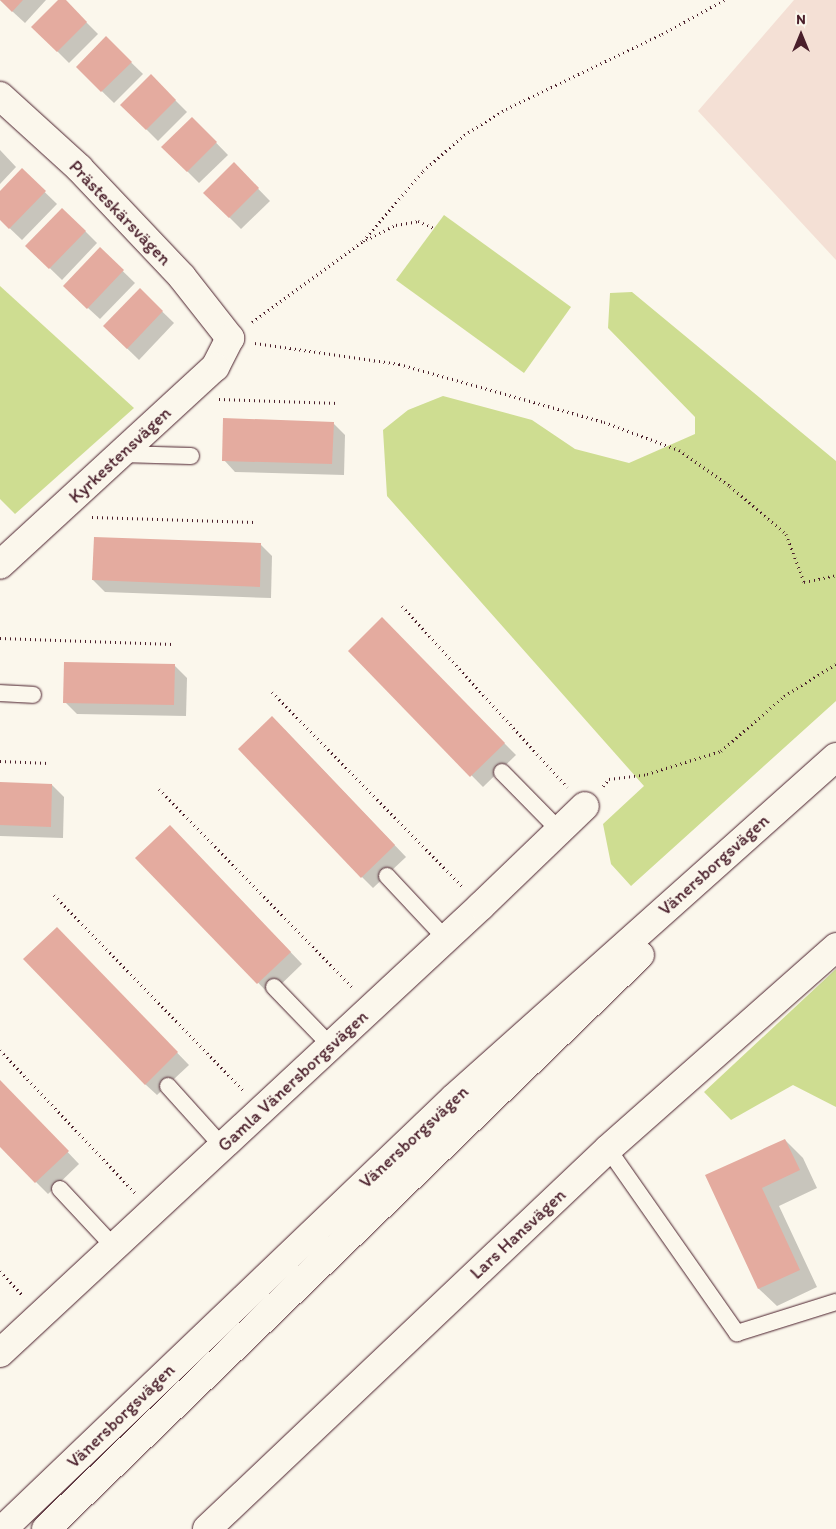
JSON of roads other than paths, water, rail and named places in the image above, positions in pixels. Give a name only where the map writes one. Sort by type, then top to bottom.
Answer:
[{"type":"street","name":"Prästeskärsvägen","points":[[0,96],[79,168],[182,278],[230,338]]},
{"type":"street","name":"Kyrkestensvägen","points":[[0,565],[216,367],[230,338]]},
{"type":"street","name":"Vänersborgsvägen","points":[[3,1529],[454,1098],[836,756]]},
{"type":"street","name":"Vänersborgsvägen","points":[[46,1529],[836,764]]},
{"type":"street","name":"Gamla Vänersborgsvägen","points":[[3,1345],[40,1315],[372,1008],[560,831],[584,806]]},
{"type":"street","name":"Lars Hansvägen","points":[[207,1529],[608,1149],[836,947]]},
{"type":"lane","points":[[120,454],[191,456]]},
{"type":"lane","points":[[0,693],[33,694]]},
{"type":"lane","points":[[502,772],[560,831]]},
{"type":"lane","points":[[387,876],[446,939]]},
{"type":"lane","points":[[274,988],[331,1046]]},
{"type":"lane","points":[[168,1086],[222,1146]]},
{"type":"lane","points":[[608,1149],[737,1333],[836,1302]]},
{"type":"lane","points":[[60,1189],[114,1247]]}]
